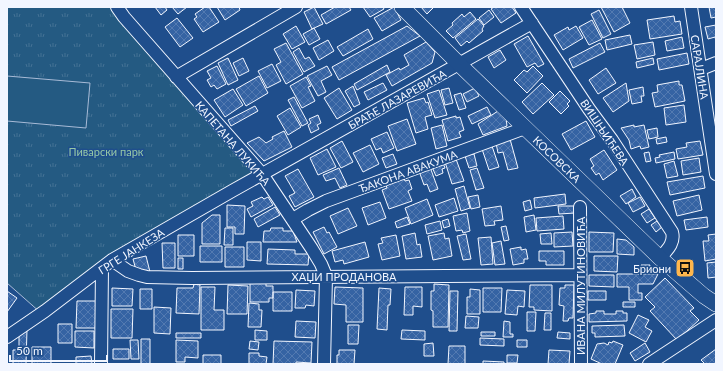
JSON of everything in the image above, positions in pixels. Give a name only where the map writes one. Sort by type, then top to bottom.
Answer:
[{"type":"street","name":"КАПЕТАНА ЛУКИЋА","points":[[117,7],[176,77],[262,174],[293,219],[321,264],[326,276],[324,364]]},
{"type":"street","points":[[176,77],[296,7]]},
{"type":"street","name":"КОСОВСКА","points":[[402,7],[660,258],[704,296],[716,304]]},
{"type":"street","name":"ВИШЊИЋЕВА","points":[[522,7],[672,232],[672,242],[660,258]]},
{"type":"street","name":"САРАЈЛИНА","points":[[691,7],[716,174]]},
{"type":"street","name":"БРАЋЕ ЛАЗАРЕВИЋА","points":[[262,174],[532,23]]},
{"type":"street","points":[[701,69],[716,64]]},
{"type":"street","name":"ЂАКОНА АВАКУМА","points":[[293,219],[326,201],[525,128]]},
{"type":"street","name":"ГРГЕ ЈАНКЕЗА","points":[[7,337],[112,260],[262,174]]},
{"type":"street","name":"ИВАНА МИЛУТИНОВИЋА","points":[[580,207],[581,364]]},
{"type":"street","name":"ХАЏИ ПРОДАНОВА","points":[[112,260],[128,271],[148,277],[192,278],[580,275]]},
{"type":"street","points":[[101,364],[102,268]]},
{"type":"street","points":[[649,364],[716,320]]},
{"type":"green space","name":"Пиварски парк","points":[[7,7],[114,7],[258,176],[109,263],[41,313],[7,283]]},
{"type":"green space","points":[[7,76],[90,83],[86,128],[7,121]]},
{"type":"building","points":[[155,7],[165,7],[167,10],[161,15]]},
{"type":"building","points":[[172,7],[187,7],[178,14]]},
{"type":"building","points":[[205,7],[209,7],[219,22],[203,32],[194,19],[197,17],[195,14]]},
{"type":"building","points":[[217,7],[239,7],[240,10],[225,20]]},
{"type":"building","points":[[314,7],[323,24],[312,29],[304,12]]},
{"type":"building","points":[[335,7],[349,7],[351,10],[326,24],[321,15]]},
{"type":"building","points":[[363,7],[383,7],[384,9],[370,17]]},
{"type":"building","points":[[394,7],[401,20],[382,31],[374,18]]},
{"type":"building","points":[[421,7],[434,7],[427,14]]},
{"type":"building","points":[[494,7],[512,7],[516,13],[501,23],[491,9]]},
{"type":"building","points":[[601,7],[622,7],[630,23],[614,32]]},
{"type":"building","points":[[709,7],[716,7],[716,17],[711,18]]},
{"type":"building","points":[[489,10],[494,17],[484,25],[479,18]]},
{"type":"building","points":[[599,10],[611,34],[603,38],[591,14]]},
{"type":"building","points":[[470,12],[476,19],[453,38],[446,31],[462,14],[464,17]]},
{"type":"building","points":[[674,16],[675,22],[680,21],[682,34],[650,39],[647,20]]},
{"type":"building","points":[[177,18],[193,38],[180,47],[165,27]]},
{"type":"building","points":[[478,19],[484,26],[482,29],[483,31],[469,43],[467,41],[461,46],[455,38]]},
{"type":"building","points":[[592,20],[602,39],[589,45],[579,27]]},
{"type":"building","points":[[716,25],[716,41],[715,37],[708,39],[705,27]]},
{"type":"building","points":[[296,26],[305,42],[292,49],[283,34]]},
{"type":"building","points":[[407,26],[420,36],[339,80],[332,67]]},
{"type":"building","points":[[576,26],[583,38],[563,50],[554,35],[568,27],[569,30]]},
{"type":"building","points":[[314,28],[320,39],[309,45],[303,34]]},
{"type":"building","points":[[368,29],[373,39],[343,56],[337,47]]},
{"type":"building","points":[[630,35],[632,44],[607,50],[605,40]]},
{"type":"building","points":[[528,36],[544,64],[538,67],[535,63],[527,67],[514,44]]},
{"type":"building","points":[[682,37],[684,48],[667,51],[665,41]]},
{"type":"building","points":[[328,40],[334,51],[319,60],[313,48]]},
{"type":"building","points":[[426,42],[435,52],[432,63],[392,86],[386,75],[399,68],[400,70],[409,65],[404,55]]},
{"type":"building","points":[[653,42],[655,55],[637,59],[634,45]]},
{"type":"building","points":[[286,43],[303,74],[286,84],[276,65],[281,62],[274,49]]},
{"type":"building","points":[[600,43],[605,52],[573,68],[569,59]]},
{"type":"building","points":[[299,48],[305,59],[309,57],[315,66],[304,72],[293,52]]},
{"type":"building","points":[[500,50],[506,60],[494,68],[488,57]]},
{"type":"building","points":[[687,53],[689,64],[659,70],[657,59]]},
{"type":"building","points":[[228,58],[238,80],[228,85],[218,63]]},
{"type":"building","points":[[243,58],[249,71],[239,76],[233,63]]},
{"type":"building","points":[[653,58],[654,64],[637,68],[636,62]]},
{"type":"building","points":[[272,64],[281,81],[267,88],[258,71]]},
{"type":"building","points":[[387,65],[390,72],[357,90],[354,84]]},
{"type":"building","points":[[217,66],[226,84],[217,89],[214,85],[211,87],[207,80],[211,78],[207,71]]},
{"type":"building","points":[[327,66],[332,75],[321,81],[326,92],[318,96],[307,76]]},
{"type":"building","points":[[533,66],[543,76],[527,93],[514,80],[524,70],[527,72]]},
{"type":"building","points":[[606,68],[616,83],[598,94],[589,80]]},
{"type":"building","points":[[259,76],[268,93],[246,106],[236,89]]},
{"type":"building","points":[[306,77],[311,86],[308,87],[315,101],[302,108],[290,86]]},
{"type":"building","points":[[679,81],[679,85],[682,85],[685,101],[655,107],[652,93],[658,92],[657,85]]},
{"type":"building","points":[[383,83],[387,90],[368,100],[364,92]]},
{"type":"building","points":[[542,83],[554,95],[533,114],[522,102]]},
{"type":"building","points":[[626,83],[629,101],[613,112],[603,98]]},
{"type":"building","points":[[353,86],[360,104],[354,107],[345,91]]},
{"type":"building","points":[[643,87],[644,96],[641,96],[642,102],[632,104],[629,90]]},
{"type":"building","points":[[339,88],[352,110],[337,119],[324,98]]},
{"type":"building","points":[[449,88],[453,103],[445,105],[441,90]]},
{"type":"building","points":[[475,88],[479,96],[467,102],[463,94]]},
{"type":"building","points":[[233,89],[243,105],[225,117],[214,100]]},
{"type":"building","points":[[439,90],[447,115],[435,118],[427,94]]},
{"type":"building","points":[[560,91],[570,101],[567,104],[569,106],[561,114],[549,102]]},
{"type":"building","points":[[461,93],[466,108],[459,110],[454,95]]},
{"type":"building","points":[[294,97],[308,123],[302,126],[288,100]]},
{"type":"building","points":[[424,98],[426,103],[428,102],[432,115],[425,117],[428,129],[416,133],[407,103]]},
{"type":"building","points":[[684,105],[686,122],[666,125],[664,108]]},
{"type":"building","points":[[255,106],[258,111],[231,126],[228,120]]},
{"type":"building","points":[[487,107],[491,115],[472,124],[468,116]]},
{"type":"building","points":[[290,108],[301,127],[288,135],[277,116]]},
{"type":"building","points":[[498,111],[506,118],[507,126],[483,135],[478,124]]},
{"type":"building","points":[[318,115],[321,123],[317,125],[319,129],[311,133],[308,125],[311,123],[309,119]]},
{"type":"building","points":[[456,116],[456,118],[460,117],[464,130],[459,132],[461,137],[448,141],[442,120]]},
{"type":"building","points":[[407,119],[416,144],[397,151],[388,126]]},
{"type":"building","points":[[586,121],[595,137],[571,150],[562,134]]},
{"type":"building","points":[[442,125],[447,146],[436,149],[431,128]]},
{"type":"building","points":[[634,125],[634,127],[644,125],[649,147],[641,149],[640,146],[631,149],[629,140],[621,128]]},
{"type":"building","points":[[657,128],[658,137],[649,139],[647,130]]},
{"type":"building","points":[[284,131],[292,147],[264,161],[247,143],[259,137],[266,143],[273,139],[272,137]]},
{"type":"building","points":[[387,132],[394,148],[383,153],[381,148],[376,150],[371,139]]},
{"type":"building","points":[[666,137],[667,142],[657,144],[656,139]]},
{"type":"building","points":[[510,139],[518,168],[508,170],[503,152],[498,153],[496,143]]},
{"type":"building","points":[[342,141],[353,162],[341,168],[330,148]]},
{"type":"building","points":[[700,141],[703,155],[678,159],[676,149],[687,147],[686,143]]},
{"type":"building","points":[[370,145],[379,164],[363,172],[353,153]]},
{"type":"building","points":[[492,146],[499,167],[489,170],[482,149]]},
{"type":"building","points":[[327,149],[336,167],[318,175],[310,158]]},
{"type":"building","points":[[604,150],[617,170],[603,180],[599,173],[596,175],[591,168],[594,166],[590,159]]},
{"type":"building","points":[[649,152],[651,161],[646,162],[644,153]]},
{"type":"building","points":[[674,152],[675,159],[656,163],[655,158],[660,157],[659,155]]},
{"type":"building","points":[[393,154],[397,164],[386,168],[382,158]]},
{"type":"building","points":[[474,154],[477,166],[469,168],[465,156]]},
{"type":"building","points":[[699,158],[701,172],[683,175],[681,161]]},
{"type":"building","points":[[456,159],[464,181],[452,184],[445,162]]},
{"type":"building","points":[[674,161],[678,176],[667,178],[664,164]]},
{"type":"building","points":[[443,163],[445,168],[442,169],[443,173],[436,176],[432,167]]},
{"type":"building","points":[[430,167],[438,189],[430,192],[427,184],[424,185],[419,171]]},
{"type":"building","points":[[339,168],[347,185],[340,188],[335,178],[326,181],[323,175]]},
{"type":"building","points":[[477,168],[484,188],[476,190],[470,170]]},
{"type":"building","points":[[298,169],[314,197],[295,207],[289,196],[295,193],[285,176]]},
{"type":"building","points":[[703,176],[705,188],[670,195],[667,182]]},
{"type":"building","points":[[404,178],[405,181],[409,180],[412,189],[408,191],[412,201],[389,209],[382,190],[387,188],[386,185]]},
{"type":"building","points":[[464,186],[470,208],[461,211],[455,189]]},
{"type":"building","points":[[632,189],[636,197],[626,204],[620,196]]},
{"type":"building","points":[[565,194],[566,204],[535,208],[534,198]]},
{"type":"building","points":[[478,195],[480,207],[471,209],[468,197]]},
{"type":"building","points":[[699,195],[702,210],[677,216],[673,201]]},
{"type":"building","points":[[262,197],[264,199],[268,197],[273,205],[251,217],[247,209],[253,206],[251,202]]},
{"type":"building","points":[[640,197],[645,206],[633,212],[628,203]]},
{"type":"building","points":[[454,198],[458,211],[439,217],[435,205]]},
{"type":"building","points":[[427,199],[433,215],[411,224],[405,208]]},
{"type":"building","points":[[530,200],[532,209],[525,211],[523,202]]},
{"type":"building","points":[[380,202],[386,218],[368,225],[362,208]]},
{"type":"building","points":[[227,205],[245,206],[244,234],[235,234],[235,227],[227,227]]},
{"type":"building","points":[[501,206],[503,220],[494,221],[495,225],[485,226],[482,209]]},
{"type":"building","points":[[558,206],[574,206],[575,213],[559,214]]},
{"type":"building","points":[[275,207],[280,215],[258,227],[254,219]]},
{"type":"building","points":[[348,208],[357,226],[338,234],[330,216]]},
{"type":"building","points":[[649,209],[655,218],[647,223],[641,214]]},
{"type":"building","points":[[467,213],[470,231],[463,233],[462,230],[456,231],[453,216]]},
{"type":"building","points":[[212,215],[220,215],[220,244],[202,244],[202,223]]},
{"type":"building","points":[[534,215],[536,230],[526,232],[524,217]]},
{"type":"building","points":[[563,216],[564,229],[537,231],[536,218]]},
{"type":"building","points":[[407,217],[410,224],[397,228],[395,222]]},
{"type":"building","points":[[707,217],[708,227],[686,230],[684,220]]},
{"type":"building","points":[[448,219],[450,226],[444,228],[442,221]]},
{"type":"building","points":[[440,221],[442,230],[427,234],[425,225]]},
{"type":"building","points":[[657,221],[662,227],[656,232],[651,225]]},
{"type":"building","points":[[506,226],[509,240],[504,241],[501,227]]},
{"type":"building","points":[[324,227],[327,233],[329,232],[337,247],[324,254],[313,232]]},
{"type":"building","points":[[225,228],[233,228],[233,245],[224,245]]},
{"type":"building","points":[[271,228],[283,228],[283,231],[293,231],[297,242],[263,242],[264,231],[270,231]]},
{"type":"building","points":[[572,232],[573,246],[554,247],[554,233]]},
{"type":"building","points":[[589,232],[614,233],[613,252],[589,252]]},
{"type":"building","points":[[415,233],[417,245],[420,244],[422,257],[406,259],[402,236]]},
{"type":"building","points":[[444,233],[445,239],[449,238],[452,256],[433,260],[428,236]]},
{"type":"building","points":[[551,233],[552,244],[541,244],[540,234]]},
{"type":"building","points":[[466,234],[471,259],[463,260],[457,236]]},
{"type":"building","points":[[716,234],[716,259],[705,261],[703,241],[709,241],[708,235]]},
{"type":"building","points":[[178,235],[194,235],[194,256],[178,256]]},
{"type":"building","points":[[396,235],[400,256],[382,260],[378,244],[383,243],[381,238]]},
{"type":"building","points":[[491,237],[493,264],[481,265],[478,238]]},
{"type":"building","points":[[617,239],[626,240],[634,247],[634,255],[617,254]]},
{"type":"building","points":[[501,241],[505,264],[495,265],[492,243]]},
{"type":"building","points":[[247,242],[261,242],[261,261],[247,260]]},
{"type":"building","points":[[365,242],[369,257],[344,264],[343,260],[335,262],[332,251]]},
{"type":"building","points":[[162,243],[175,243],[175,268],[163,268]]},
{"type":"building","points":[[200,246],[222,246],[222,262],[200,262]]},
{"type":"building","points":[[225,247],[244,247],[244,267],[225,267]]},
{"type":"building","points":[[521,247],[521,250],[526,249],[528,259],[524,259],[524,263],[513,265],[510,249]]},
{"type":"building","points":[[268,249],[295,250],[295,254],[309,254],[308,265],[267,264]]},
{"type":"building","points":[[539,251],[564,251],[564,265],[546,265],[546,261],[539,261]]},
{"type":"building","points":[[146,256],[150,272],[136,270],[133,259]]},
{"type":"building","points":[[594,256],[618,256],[617,272],[594,271]]},
{"type":"building","points":[[178,258],[183,258],[183,269],[178,269]]},
{"type":"building","points":[[716,262],[716,277],[708,278],[707,263]]},
{"type":"building","points":[[641,265],[650,265],[650,272],[641,272]]},
{"type":"building","points":[[617,274],[658,274],[653,284],[638,284],[638,293],[642,293],[642,300],[629,300],[629,287],[617,287]]},
{"type":"building","points":[[589,275],[614,275],[614,287],[589,286]]},
{"type":"building","points":[[665,278],[694,308],[690,311],[699,320],[677,340],[650,311],[655,307],[645,297]]},
{"type":"building","points":[[250,283],[266,283],[266,286],[273,286],[273,298],[269,298],[269,302],[250,302]]},
{"type":"building","points":[[194,284],[200,285],[199,314],[176,313],[177,288],[193,288]]},
{"type":"building","points":[[434,284],[449,285],[448,327],[433,327],[431,291],[434,291]]},
{"type":"building","points":[[228,285],[248,286],[247,314],[227,314]]},
{"type":"building","points":[[530,285],[552,285],[552,311],[534,310],[534,307],[529,307]]},
{"type":"building","points":[[565,285],[574,285],[573,318],[569,318],[568,321],[563,321],[564,306],[559,305],[560,288],[565,288]]},
{"type":"building","points":[[201,287],[215,287],[214,310],[224,310],[224,330],[201,330]]},
{"type":"building","points":[[335,287],[363,288],[363,322],[346,322],[346,305],[334,304]]},
{"type":"building","points":[[405,287],[422,287],[422,307],[413,306],[413,315],[404,315]]},
{"type":"building","points":[[112,288],[133,289],[132,306],[112,306]]},
{"type":"building","points":[[379,288],[391,289],[390,305],[388,305],[387,330],[377,329]]},
{"type":"building","points":[[483,288],[502,288],[501,312],[483,312]]},
{"type":"building","points":[[140,289],[152,289],[152,309],[140,309]]},
{"type":"building","points":[[470,289],[480,290],[480,314],[467,314],[467,297],[470,297]]},
{"type":"building","points":[[296,290],[315,291],[314,306],[306,305],[305,308],[295,308]]},
{"type":"building","points":[[507,290],[525,291],[524,307],[518,306],[517,315],[505,314]]},
{"type":"building","points":[[7,291],[17,298],[7,312]]},
{"type":"building","points":[[450,291],[458,291],[457,331],[449,331]]},
{"type":"building","points":[[588,291],[606,291],[606,300],[588,300]]},
{"type":"building","points":[[273,292],[292,292],[292,311],[273,311]]},
{"type":"building","points":[[77,301],[96,301],[96,328],[76,328]]},
{"type":"building","points":[[623,302],[635,302],[635,307],[623,307]]},
{"type":"building","points":[[249,303],[259,304],[259,310],[262,310],[261,327],[248,327]]},
{"type":"building","points":[[154,307],[171,308],[170,334],[154,333]]},
{"type":"building","points":[[111,309],[133,309],[132,338],[111,338]]},
{"type":"building","points":[[596,311],[604,311],[604,314],[616,314],[616,311],[623,311],[623,313],[627,313],[627,321],[589,322],[589,314],[596,313]]},
{"type":"building","points":[[527,312],[536,312],[535,331],[527,331]]},
{"type":"building","points":[[545,313],[551,313],[551,330],[544,330]]},
{"type":"building","points":[[638,315],[649,320],[645,327],[652,331],[646,342],[629,333]]},
{"type":"building","points":[[466,316],[479,317],[478,328],[465,328]]},
{"type":"building","points":[[296,321],[316,322],[315,338],[295,337]]},
{"type":"building","points":[[504,321],[510,322],[510,334],[513,334],[513,337],[503,337]]},
{"type":"building","points":[[58,324],[72,324],[72,343],[58,343]]},
{"type":"building","points":[[348,325],[359,325],[358,344],[348,344]]},
{"type":"building","points":[[624,325],[625,336],[595,337],[595,333],[592,333],[592,326]]},
{"type":"building","points":[[27,329],[26,364],[13,364],[13,350],[19,350],[19,335]]},
{"type":"building","points":[[255,330],[267,331],[267,340],[255,340]]},
{"type":"building","points":[[402,330],[425,331],[425,340],[401,339]]},
{"type":"building","points":[[75,331],[94,331],[94,348],[75,347]]},
{"type":"building","points":[[481,332],[495,332],[495,336],[481,336]]},
{"type":"building","points":[[558,332],[570,333],[570,339],[557,338]]},
{"type":"building","points":[[176,333],[201,333],[201,338],[176,338]]},
{"type":"building","points":[[480,338],[504,339],[504,346],[480,345]]},
{"type":"building","points":[[141,339],[150,339],[150,364],[141,364]]},
{"type":"building","points":[[130,340],[138,340],[139,359],[131,359]]},
{"type":"building","points":[[176,340],[198,341],[198,358],[185,357],[185,362],[176,362]]},
{"type":"building","points":[[517,340],[527,340],[527,347],[517,347]]},
{"type":"building","points":[[250,341],[259,342],[258,350],[249,349]]},
{"type":"building","points":[[274,341],[312,342],[311,363],[296,362],[296,364],[273,364]]},
{"type":"building","points":[[613,341],[623,345],[615,364],[602,364],[591,359],[597,344],[604,343],[608,345],[609,342],[612,343]]},
{"type":"building","points":[[433,343],[434,356],[424,356],[424,344]]},
{"type":"building","points":[[645,343],[650,352],[635,361],[630,353]]},
{"type":"building","points":[[449,346],[465,346],[465,364],[448,364]]},
{"type":"building","points":[[32,347],[51,347],[51,364],[32,364]]},
{"type":"building","points":[[113,349],[129,349],[129,359],[113,359]]},
{"type":"building","points":[[716,349],[716,364],[705,364],[701,360]]},
{"type":"building","points":[[339,350],[355,350],[354,364],[337,364],[337,355],[339,355]]},
{"type":"building","points":[[549,350],[570,351],[569,364],[548,364]]},
{"type":"building","points":[[249,353],[259,353],[259,356],[267,357],[266,364],[249,364]]},
{"type":"building","points":[[203,355],[221,355],[221,364],[203,364]]},
{"type":"building","points":[[507,355],[518,355],[517,363],[507,363]]},
{"type":"building","points":[[91,356],[92,364],[76,364],[76,357]]},
{"type":"building","points":[[483,361],[504,362],[504,364],[483,364]]},
{"type":"place","name":"Бриони","points":[[685,268]]}]
